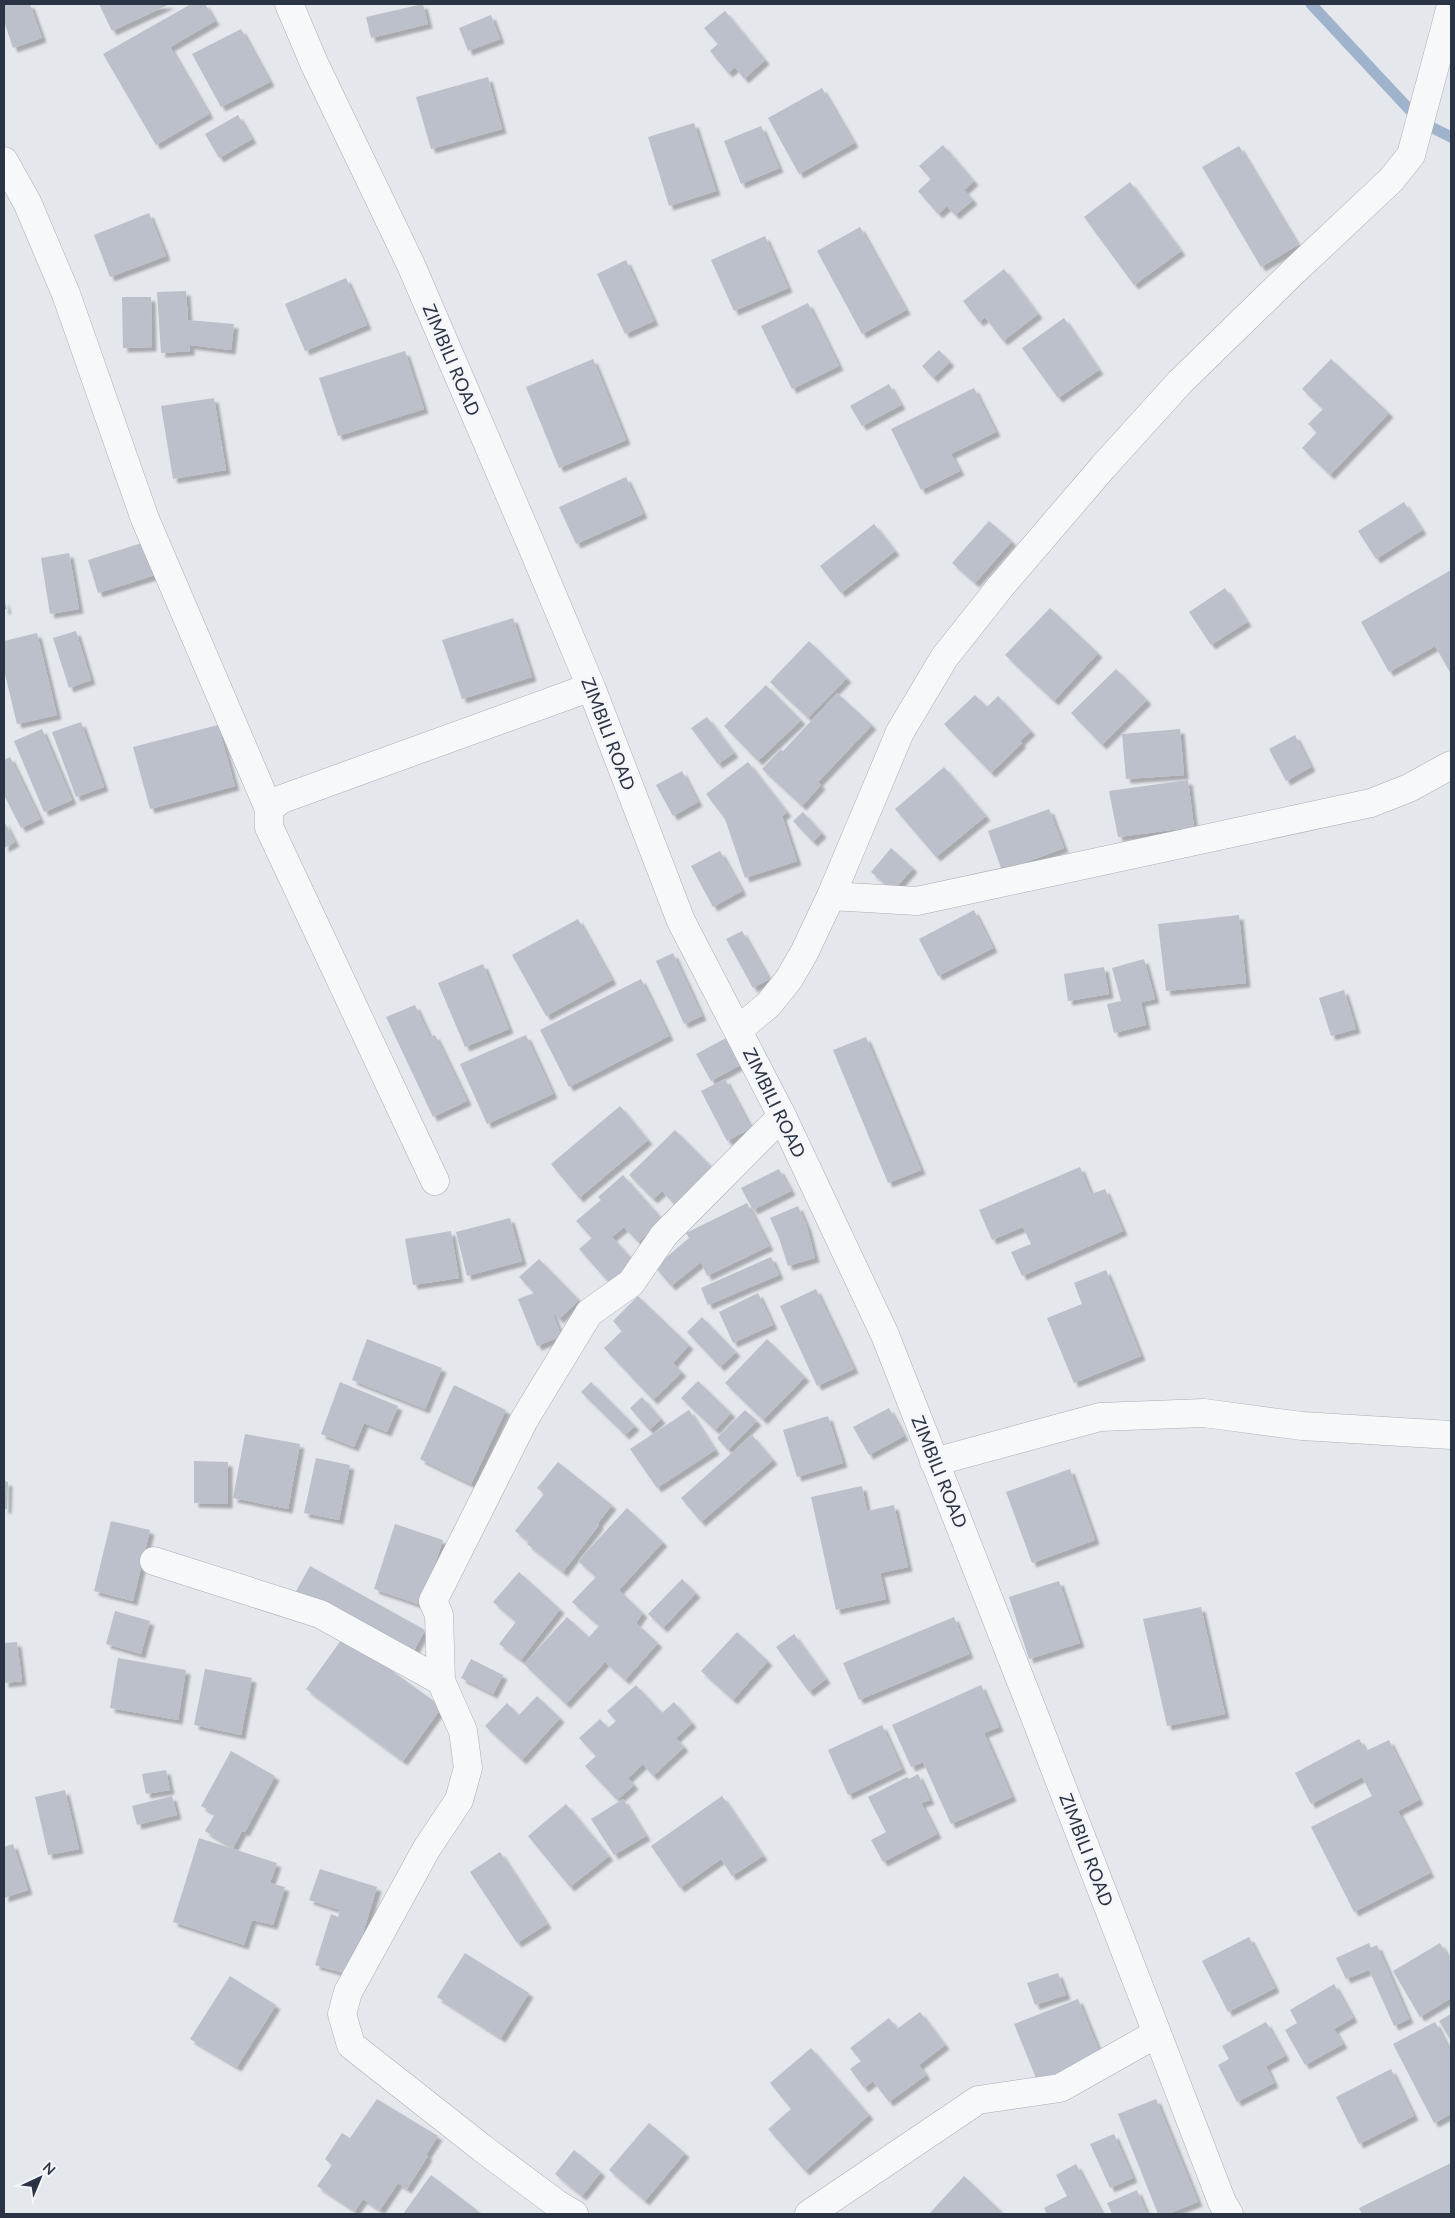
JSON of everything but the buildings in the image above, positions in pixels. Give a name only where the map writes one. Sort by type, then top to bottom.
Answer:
[{"type":"street","name":"ZIMBILI ROAD","points":[[289,4],[314,63],[410,266],[591,687],[681,921],[782,1116],[884,1335],[1035,1717],[1156,2034],[1222,2202],[1229,2214]]},
{"type":"street","points":[[738,1030],[769,1004],[789,978],[831,896],[900,732],[944,658],[1001,586],[1103,467],[1180,382],[1391,180],[1411,155],[1451,6]]},
{"type":"street","points":[[4,162],[27,202],[66,294],[145,519],[269,809],[269,827],[435,1181]]},
{"type":"street","points":[[269,809],[282,799],[591,687]]},
{"type":"street","points":[[831,896],[917,901],[1371,803],[1409,788],[1451,765]]},
{"type":"street","points":[[574,2214],[557,2204],[482,2148],[352,2046],[342,2014],[348,1992],[427,1848],[459,1800],[468,1768],[463,1731],[441,1681],[439,1615],[434,1601],[524,1420],[589,1313],[631,1283],[664,1235],[782,1116]]},
{"type":"street","points":[[934,1462],[1100,1417],[1204,1413],[1302,1426],[1451,1435]]},
{"type":"street","points":[[154,1561],[320,1614],[441,1681]]},
{"type":"street","points":[[809,2214],[978,2100],[1060,2088],[1156,2034]]},
{"type":"waterway","points":[[1311,4],[1421,122],[1451,137]]}]
